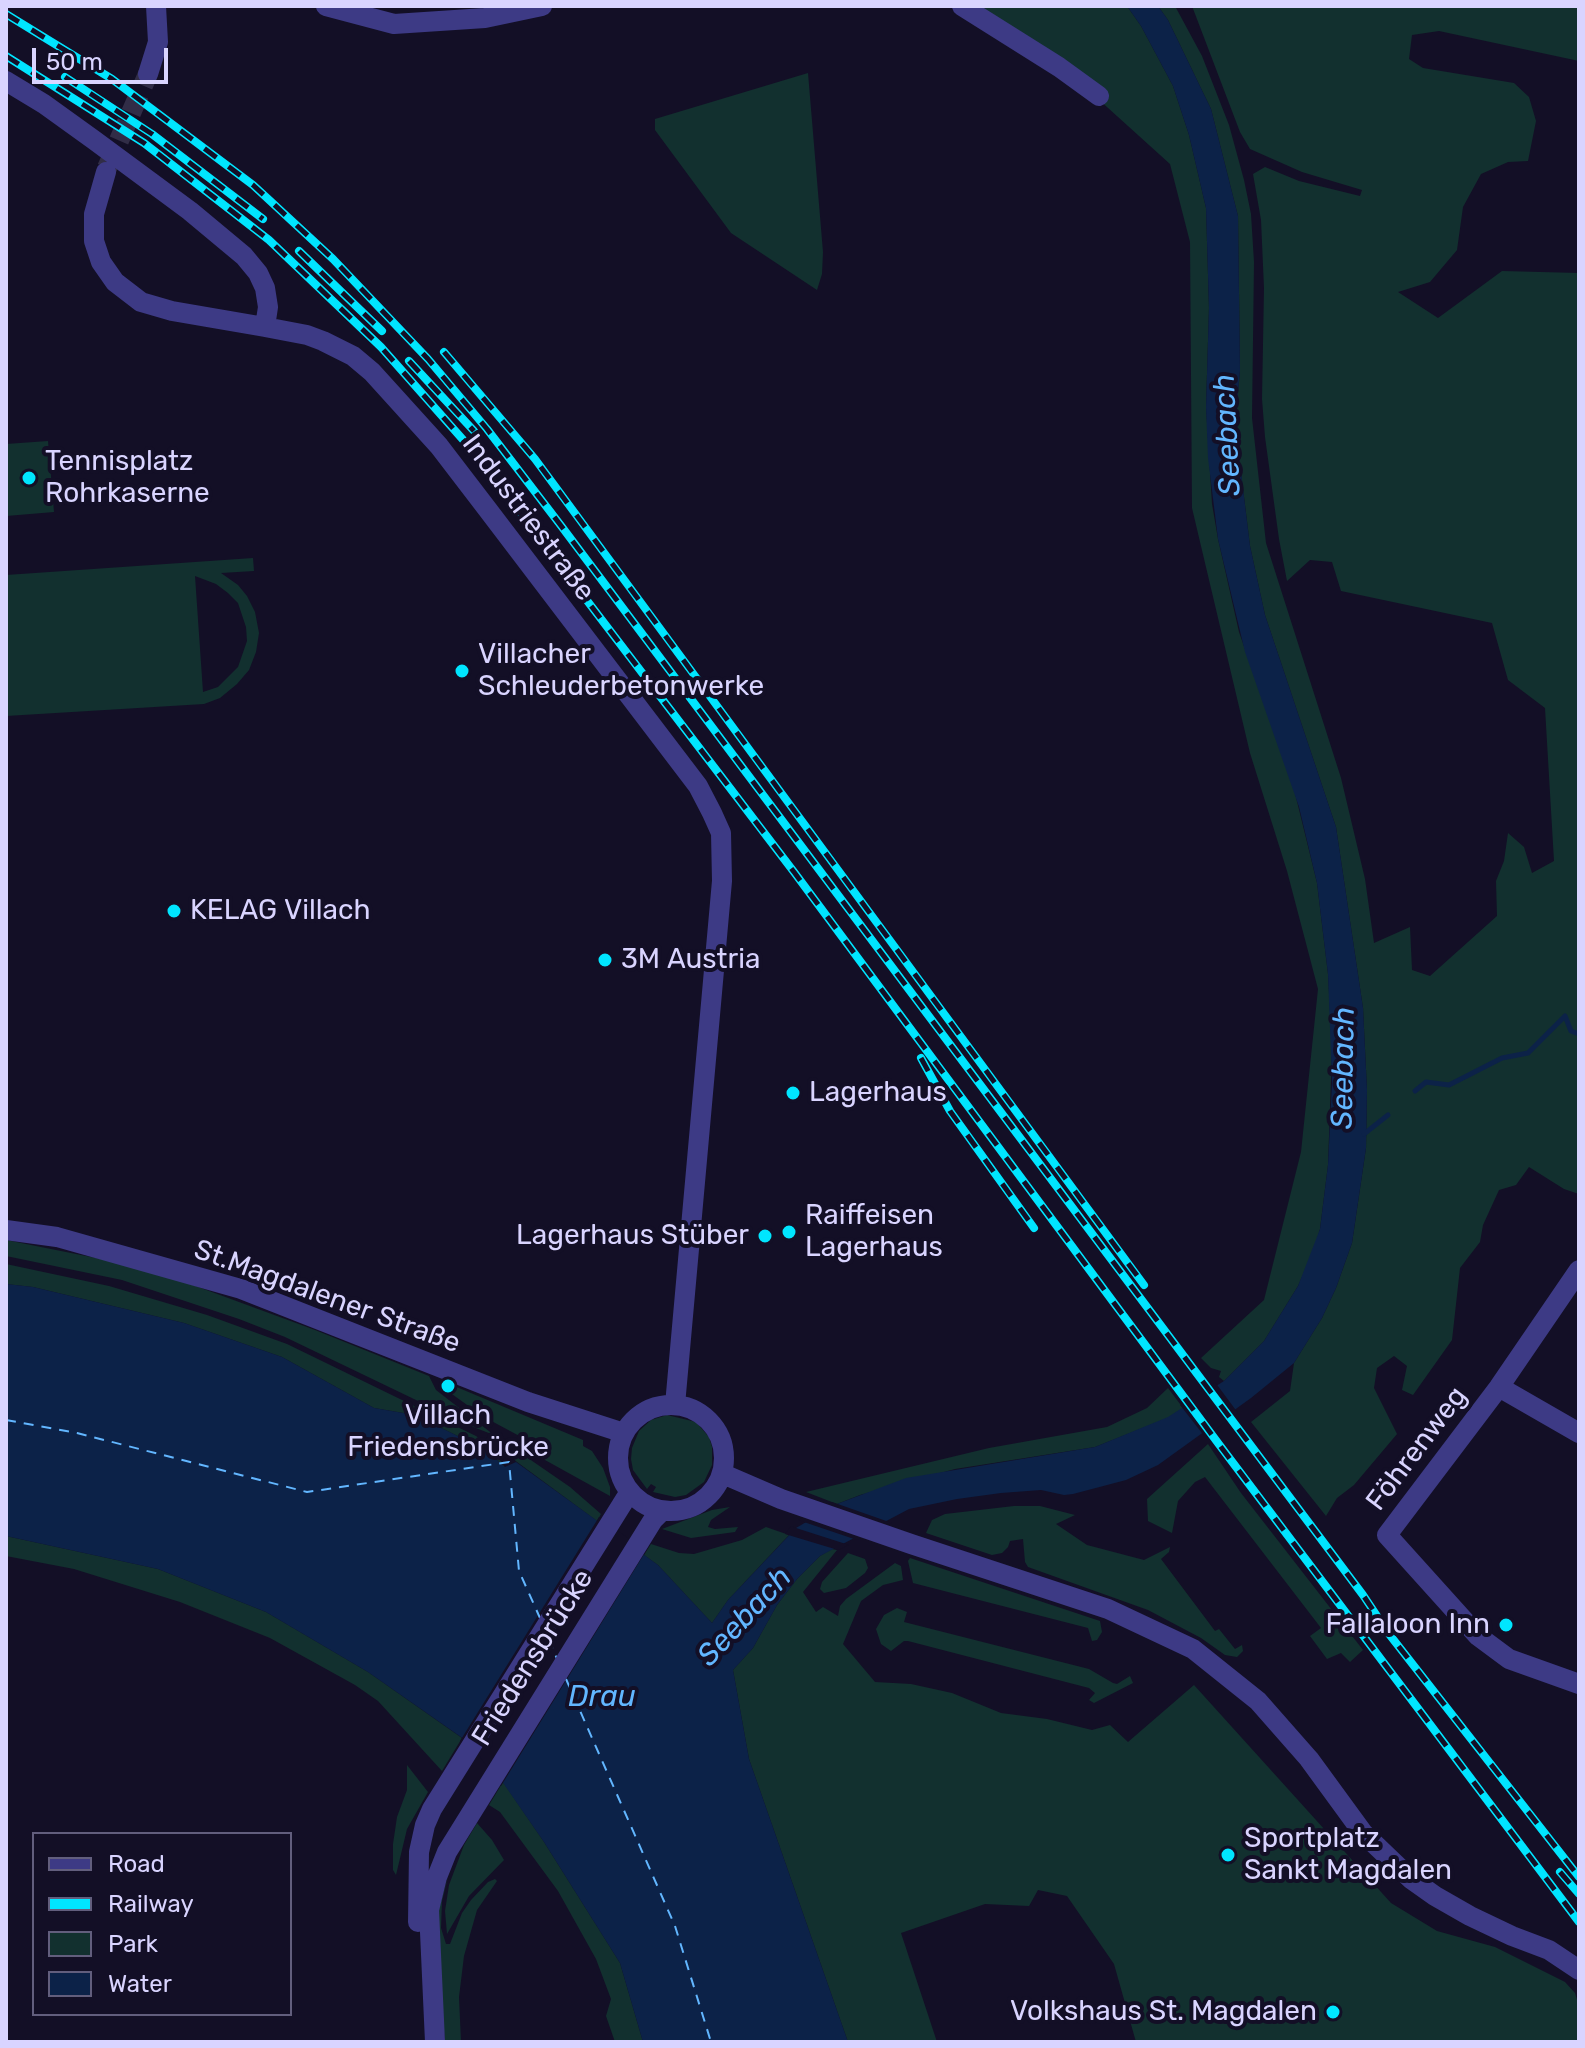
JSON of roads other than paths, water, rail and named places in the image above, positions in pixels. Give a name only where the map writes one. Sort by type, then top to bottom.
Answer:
[{"type":"street","points":[[148,74],[158,42],[156,6]]},
{"type":"street","points":[[326,6],[394,24],[485,18],[542,6]]},
{"type":"street","points":[[962,6],[1099,96]]},
{"type":"street","points":[[6,81],[94,140],[190,211],[244,256],[265,288],[268,307],[265,327]]},
{"type":"street","name":"Industriestraße","points":[[106,172],[94,214],[94,241],[101,262],[115,282],[141,302],[172,311],[307,335],[353,356],[401,402],[439,446],[698,786],[721,833],[722,881],[675,1405]]},
{"type":"street","name":"St.Magdalener Straße","points":[[6,1230],[57,1237],[241,1289],[449,1373],[624,1433]]},
{"type":"street","name":"Föhrenweg","points":[[1579,1270],[1499,1387],[1387,1535],[1478,1636],[1509,1659],[1579,1684]]},
{"type":"street","points":[[1499,1387],[1579,1433]]},
{"type":"street","points":[[675,1405],[689,1408],[705,1417],[720,1437],[725,1455],[723,1474],[703,1502],[689,1509],[658,1515],[642,1503],[627,1498],[618,1458],[624,1433],[639,1416],[655,1408],[675,1405]]},
{"type":"street","points":[[723,1474],[781,1499],[1108,1609],[1193,1649],[1258,1701],[1309,1759],[1363,1833],[1411,1879],[1459,1910],[1549,1950],[1579,1970]]},
{"type":"street","name":"Friedensbrücke","points":[[433,2009],[418,1924],[416,1889],[421,1839],[432,1809],[627,1498]]},
{"type":"street","name":"Friedensbrücke","points":[[433,2009],[429,1910],[437,1877],[461,1827],[658,1515]]},
{"type":"street","points":[[433,2009],[435,2042]]},
{"type":"water","name":"Drau","points":[[1127,6],[1158,6],[1168,20],[1211,109],[1238,216],[1240,371],[1235,423],[1250,546],[1265,615],[1336,827],[1363,1008],[1366,1148],[1352,1243],[1322,1318],[1294,1363],[1158,1465],[1126,1480],[1073,1494],[1041,1490],[1001,1493],[909,1509],[820,1556],[797,1579],[777,1605],[753,1648],[733,1670],[749,1759],[848,2042],[643,2042],[620,1963],[544,1842],[481,1751],[368,1672],[266,1612],[158,1569],[6,1536],[6,1284],[33,1287],[184,1323],[282,1357],[374,1408],[415,1415],[486,1450],[505,1467],[516,1462],[658,1565],[712,1623],[728,1600],[796,1528],[837,1504],[906,1478],[1095,1447],[1168,1417],[1224,1381],[1264,1341],[1298,1286],[1320,1229],[1328,1165],[1332,1083],[1328,974],[1317,883],[1299,807],[1245,652],[1218,539],[1208,458],[1206,407],[1209,308],[1206,208],[1189,135],[1173,86]]},
{"type":"waterway","points":[[1415,1091],[1426,1082],[1449,1085],[1502,1058],[1528,1053],[1565,1016],[1571,1031],[1579,1034]]},
{"type":"waterway","name":"Seebach","points":[[1364,1134],[1388,1115]]},
{"type":"tunnel","points":[[107,168],[148,74]]},
{"type":"railway","points":[[6,14],[112,79],[253,185],[333,259],[428,359],[487,429],[562,527],[1363,1595],[1389,1634],[1579,1877]]},
{"type":"railway","points":[[6,56],[144,143],[269,240],[381,347],[473,451],[794,872],[1579,1922]]},
{"type":"railway","points":[[65,77],[152,134],[263,219]]},
{"type":"railway","points":[[299,251],[382,331]]},
{"type":"railway","points":[[444,352],[535,459],[1144,1285]]},
{"type":"railway","points":[[409,361],[474,431]]},
{"type":"railway","points":[[921,1058],[950,1111],[1034,1228]]},
{"type":"railway","points":[[1560,1872],[1579,1894]]},
{"type":"place","name":"Tennisplatz Rohrkaserne","points":[[29,478]]},
{"type":"place","name":"Villacher Schleuderbetonwerke","points":[[462,671]]},
{"type":"place","name":"KELAG Villach","points":[[174,911]]},
{"type":"place","name":"3M Austria","points":[[605,960]]},
{"type":"place","name":"Lagerhaus","points":[[793,1093]]},
{"type":"place","name":"Raiffeisen Lagerhaus","points":[[789,1232]]},
{"type":"place","name":"Lagerhaus Stüber","points":[[765,1236]]},
{"type":"place","name":"Villach Friedensbrücke","points":[[448,1386]]},
{"type":"place","name":"Fallaloon Inn","points":[[1506,1625]]},
{"type":"place","name":"Sportplatz Sankt Magdalen","points":[[1228,1855]]},
{"type":"place","name":"Volkshaus St. Magdalen","points":[[1333,2012]]}]
